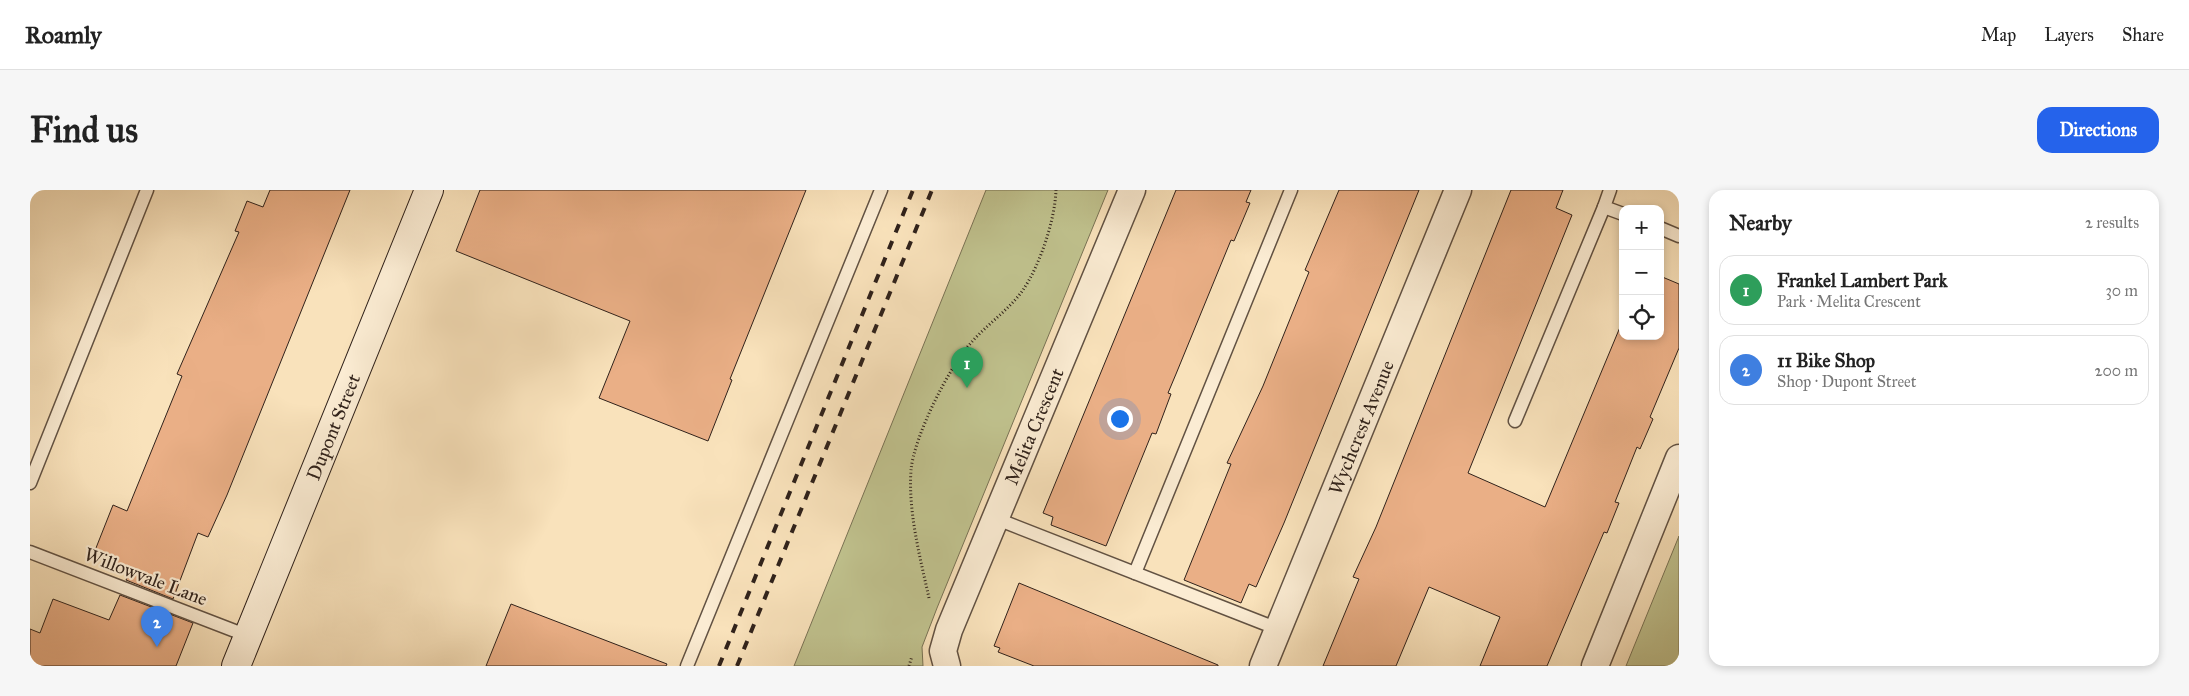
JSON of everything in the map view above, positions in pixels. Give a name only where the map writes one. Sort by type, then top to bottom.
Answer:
[{"type":"main road","name":"Dupont Street","points":[[236,666],[429,190]]},
{"type":"street","name":"Melita Crescent","points":[[947,666],[944,650],[949,630],[997,519],[1132,190]]},
{"type":"street","name":"Wychcrest Avenue","points":[[1263,666],[1458,190]]},
{"type":"street","points":[[1595,666],[1679,458]]},
{"type":"lane","points":[[30,483],[147,190]]},
{"type":"lane","points":[[687,666],[881,190]]},
{"type":"lane","points":[[1135,573],[1291,190]]},
{"type":"lane","points":[[1515,421],[1610,190]]},
{"type":"lane","points":[[1604,207],[1619,213]]},
{"type":"lane","points":[[1664,230],[1679,236]]},
{"type":"lane","points":[[997,519],[1278,629]]},
{"type":"lane","name":"Willowvale Lane","points":[[30,552],[248,636]]},
{"type":"path","points":[[930,604],[920,560],[912,498],[911,470],[914,454],[931,410],[952,370],[968,345],[1022,292],[1034,272],[1056,199],[1056,190]]},
{"type":"path","points":[[909,666],[915,648]]},
{"type":"green space","points":[[986,190],[1108,190],[937,608],[922,647],[923,666],[794,666]]},
{"type":"green space","points":[[1679,536],[1679,666],[1626,666]]},
{"type":"building","points":[[270,190],[350,190],[227,495],[208,537],[198,533],[173,599],[126,580],[131,570],[94,553],[113,505],[127,511],[182,376],[177,374],[239,232],[235,231],[247,201],[263,207]]},
{"type":"building","points":[[480,190],[806,190],[730,379],[732,380],[708,441],[599,398],[630,321],[456,251]]},
{"type":"building","points":[[1176,190],[1251,190],[1246,202],[1250,203],[1234,241],[1231,240],[1168,393],[1171,394],[1156,434],[1152,433],[1106,546],[1051,525],[1053,517],[1043,513]]},
{"type":"building","points":[[1339,190],[1419,190],[1284,523],[1256,587],[1249,584],[1241,603],[1184,580],[1231,464],[1227,463],[1263,386],[1309,272],[1305,270]]},
{"type":"building","points":[[1511,190],[1563,190],[1556,208],[1572,215],[1468,473],[1545,507],[1619,330],[1619,340],[1664,340],[1664,278],[1679,284],[1679,348],[1650,417],[1653,419],[1640,449],[1637,447],[1615,502],[1619,503],[1607,533],[1604,532],[1547,666],[1480,666],[1500,617],[1429,587],[1396,666],[1323,666],[1359,579],[1353,577],[1376,527]]},
{"type":"building","points":[[1019,583],[1218,666],[1034,666],[998,652],[1000,648],[994,646]]},
{"type":"building","points":[[120,595],[193,623],[176,666],[30,666],[30,629],[40,633],[53,599],[109,620]]},
{"type":"building","points":[[511,604],[667,664],[666,666],[486,666]]},
{"type":"railway","points":[[719,666],[913,190]]},
{"type":"railway","points":[[737,666],[932,190]]},
{"type":"place","name":"Frankel Lambert Park","points":[[967,388]]},
{"type":"place","name":"11 Bike Shop","points":[[157,647]]}]
